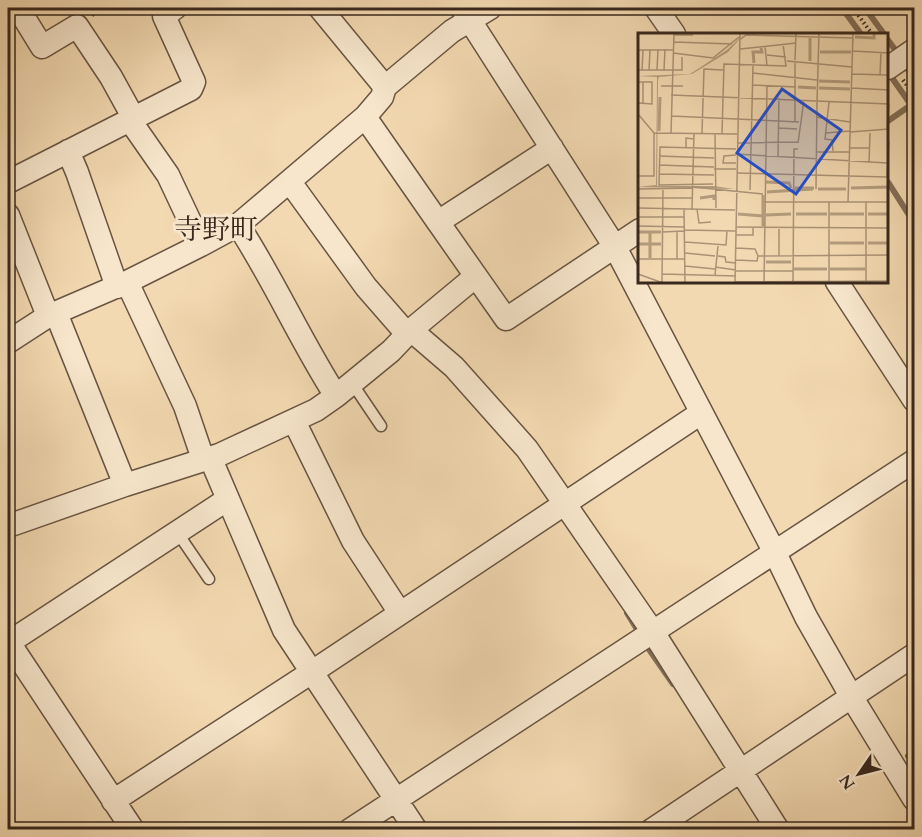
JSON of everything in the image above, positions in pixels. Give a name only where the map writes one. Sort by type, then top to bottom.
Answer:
[{"type":"street","points":[[18,8],[42,47],[76,26],[111,77],[131,118],[168,175],[201,245]]},
{"type":"street","points":[[8,182],[191,88],[194,82],[164,16],[175,8]]},
{"type":"street","points":[[320,8],[385,87]]},
{"type":"street","points":[[8,342],[52,314],[122,284],[238,225],[365,117],[382,97],[385,87],[452,31],[466,14],[489,8]]},
{"type":"street","points":[[656,8],[673,33]]},
{"type":"street","points":[[466,14],[615,247],[775,553],[806,617],[851,696],[915,799]]},
{"type":"street","points":[[365,117],[506,319],[638,231]]},
{"type":"street","points":[[438,222],[552,148]]},
{"type":"street","points":[[68,150],[122,284],[185,406],[206,458],[228,499],[284,630],[417,830]]},
{"type":"street","points":[[290,182],[366,287],[409,332],[454,368],[506,423],[527,449],[653,632],[778,830]]},
{"type":"street","points":[[8,215],[125,484]]},
{"type":"street","points":[[238,225],[255,251],[320,371],[344,389]]},
{"type":"street","points":[[8,526],[125,484],[219,455],[294,421],[344,389],[476,276]]},
{"type":"street","points":[[838,284],[915,400]]},
{"type":"street","points":[[114,801],[701,413]]},
{"type":"street","points":[[294,421],[353,541],[400,613]]},
{"type":"street","points":[[350,830],[915,461]]},
{"type":"street","points":[[133,830],[8,642],[228,499]]},
{"type":"street","points":[[652,830],[915,655]]},
{"type":"lane","points":[[344,389],[381,426]]},
{"type":"lane","points":[[177,532],[209,579]]},
{"type":"path","points":[[853,8],[871,33]]},
{"type":"waterway","points":[[842,8],[860,33]]},
{"type":"waterway","points":[[865,8],[883,33]]},
{"type":"waterway","points":[[889,41],[899,55]]},
{"type":"waterway","points":[[904,64],[914,78]]},
{"type":"waterway","points":[[889,120],[911,105],[890,75]]},
{"type":"waterway","points":[[889,184],[914,223]]},
{"type":"waterway","points":[[907,405],[914,416]]},
{"type":"waterway","points":[[627,613],[638,631]]},
{"type":"waterway","points":[[646,645],[673,684]]},
{"type":"waterway","points":[[908,756],[914,752]]},
{"type":"waterway","points":[[635,830],[647,822]]},
{"type":"district","name":"寺野町","points":[[216,230]]}]
